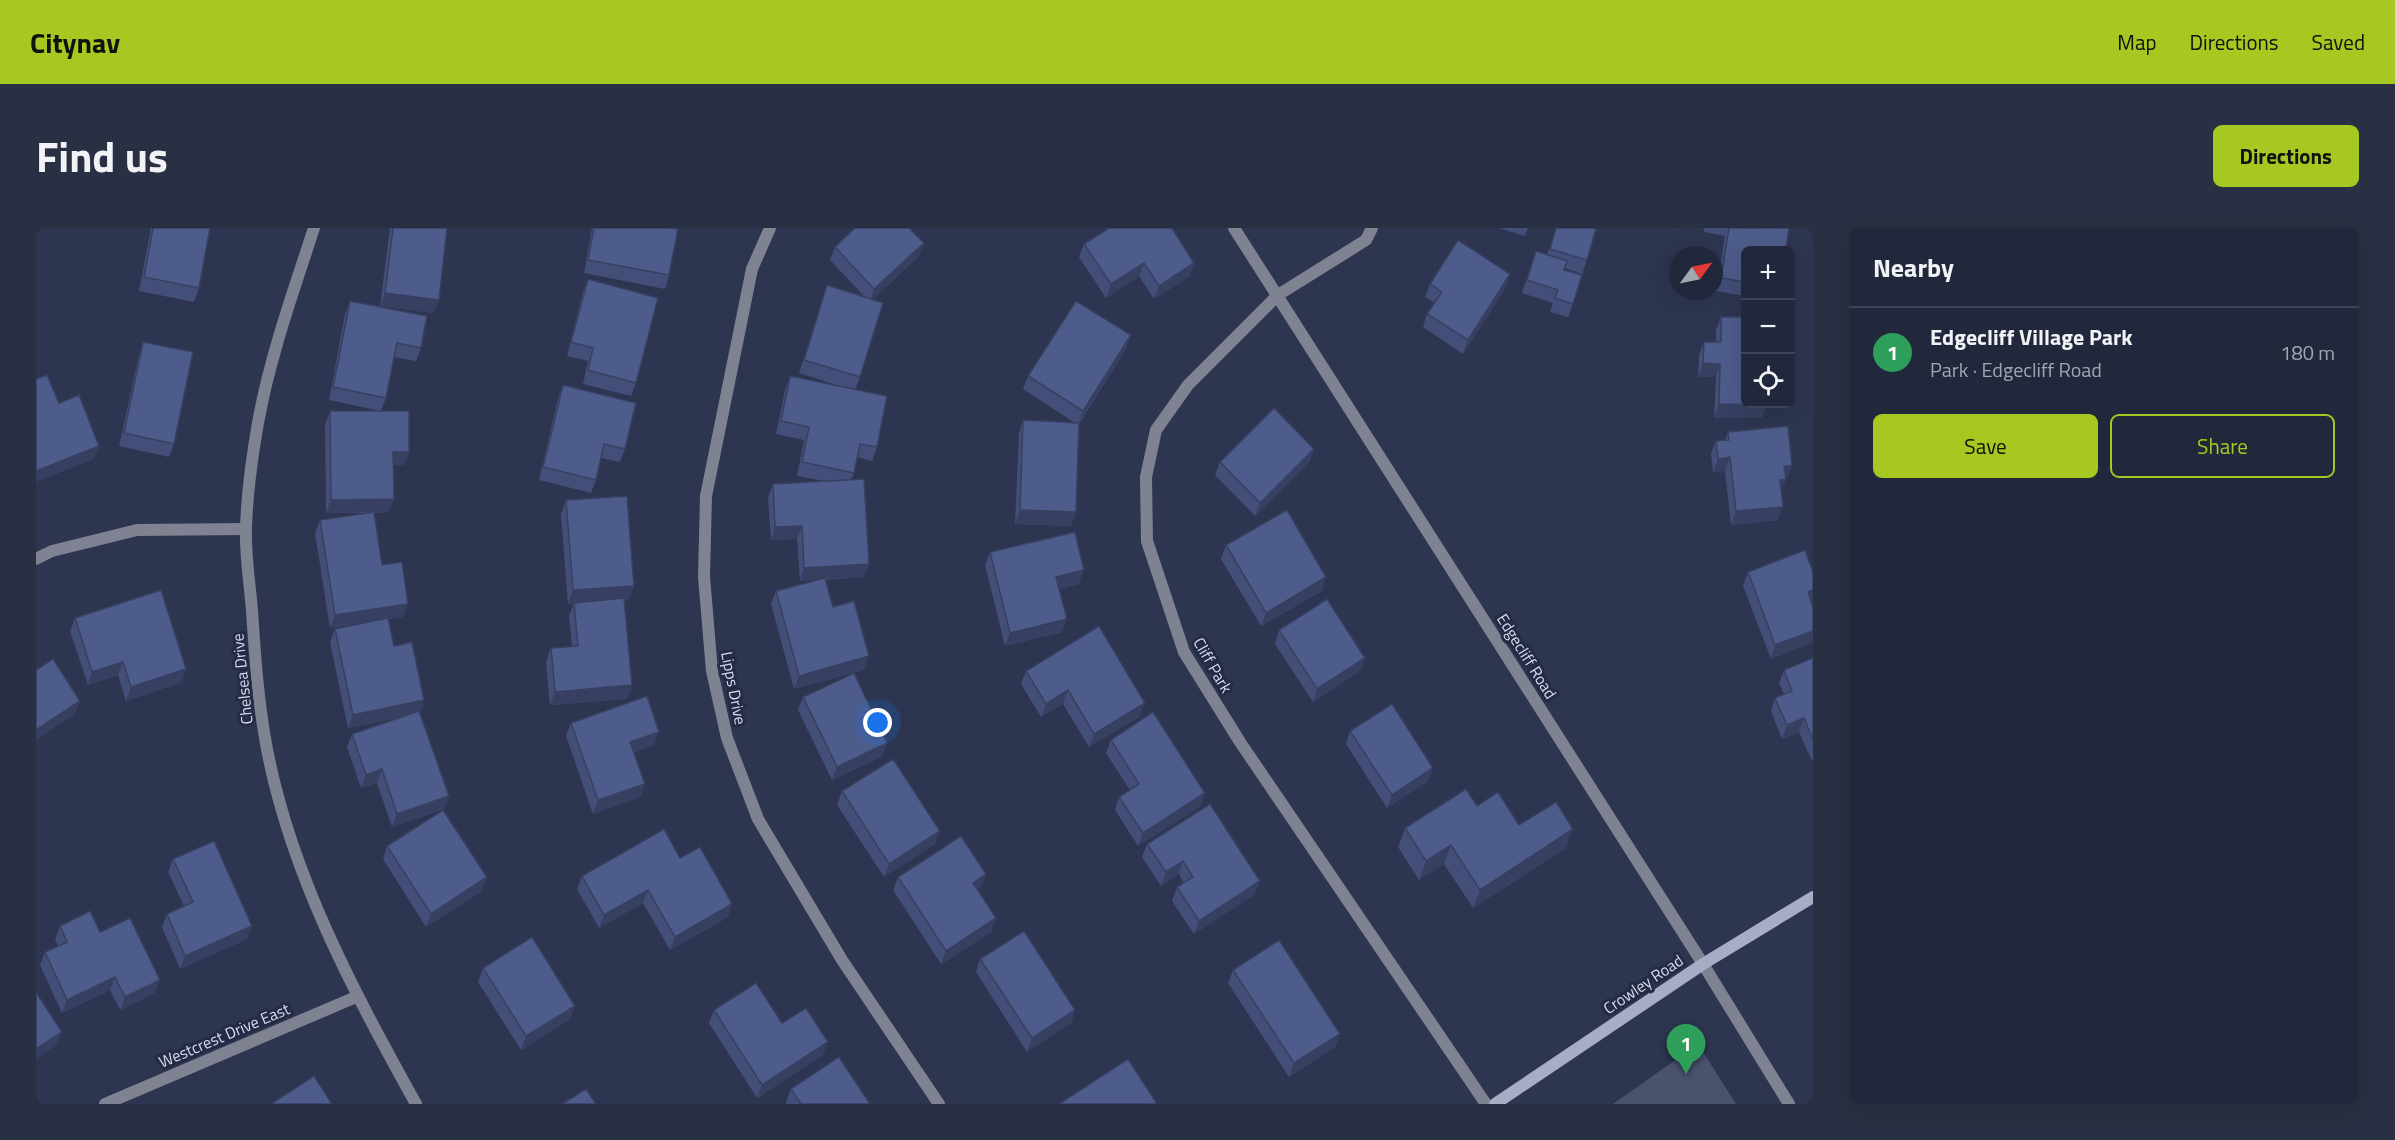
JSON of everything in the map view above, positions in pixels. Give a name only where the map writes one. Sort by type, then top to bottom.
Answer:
[{"type":"main road","name":"Crowley Road","points":[[1495,1104],[1703,964],[1813,897]]},
{"type":"street","name":"Chelsea Drive","points":[[314,228],[274,351],[258,424],[246,529],[256,680],[267,746],[288,831],[315,905],[356,997],[416,1104]]},
{"type":"street","name":"Lipps Drive","points":[[770,228],[752,270],[706,496],[704,577],[712,671],[727,738],[758,819],[842,960],[939,1104]]},
{"type":"street","name":"Edgecliff Road","points":[[1234,228],[1703,964],[1789,1104]]},
{"type":"street","name":"Cliff Park","points":[[1372,228],[1366,240],[1278,295],[1188,385],[1156,430],[1146,477],[1147,541],[1184,652],[1240,742],[1486,1104]]},
{"type":"street","points":[[36,559],[52,550],[137,530],[246,529]]},
{"type":"street","name":"Westcrest Drive East","points":[[105,1104],[356,997]]},
{"type":"shaded area","points":[[1698,1044],[1736,1104],[1613,1104]]},
{"type":"building","points":[[153,228],[210,228],[199,288],[144,277]]},
{"type":"building","points":[[393,228],[447,228],[439,300],[385,293]]},
{"type":"building","points":[[594,228],[678,229],[669,275],[588,260]]},
{"type":"building","points":[[855,228],[909,228],[924,243],[874,289],[835,247]]},
{"type":"building","points":[[1109,228],[1172,228],[1194,263],[1159,286],[1144,263],[1111,284],[1084,244]]},
{"type":"building","points":[[1556,228],[1596,229],[1587,260],[1550,249]]},
{"type":"building","points":[[1729,228],[1789,228],[1786,246],[1741,246],[1741,281],[1723,278]]},
{"type":"building","points":[[1458,240],[1510,274],[1468,340],[1427,314],[1442,292],[1430,284]]},
{"type":"building","points":[[1536,251],[1567,261],[1564,270],[1582,275],[1573,304],[1555,298],[1558,290],[1527,280]]},
{"type":"building","points":[[588,279],[658,298],[636,383],[588,370],[593,348],[571,342]]},
{"type":"building","points":[[827,285],[883,303],[860,377],[804,360]]},
{"type":"building","points":[[350,301],[427,316],[421,348],[397,343],[386,398],[333,387]]},
{"type":"building","points":[[1076,301],[1131,335],[1083,411],[1028,376]]},
{"type":"building","points":[[1721,317],[1741,317],[1741,404],[1719,404],[1720,364],[1703,363],[1704,342],[1721,342]]},
{"type":"building","points":[[143,342],[193,352],[174,444],[124,433]]},
{"type":"building","points":[[47,375],[59,403],[79,395],[99,446],[36,471],[36,379]]},
{"type":"building","points":[[790,376],[887,396],[877,447],[860,444],[854,473],[802,462],[809,427],[781,421]]},
{"type":"building","points":[[563,385],[636,403],[625,449],[604,444],[596,480],[543,467]]},
{"type":"building","points":[[1274,408],[1314,449],[1260,503],[1220,462]]},
{"type":"building","points":[[330,411],[409,411],[409,452],[393,452],[394,499],[331,500]]},
{"type":"building","points":[[1023,420],[1079,423],[1076,512],[1020,510]]},
{"type":"building","points":[[1788,426],[1792,466],[1784,466],[1786,479],[1780,480],[1783,507],[1736,511],[1730,457],[1718,459],[1716,441],[1729,440],[1728,432]]},
{"type":"building","points":[[864,479],[869,564],[804,568],[802,526],[775,527],[773,484]]},
{"type":"building","points":[[627,496],[634,586],[573,590],[566,500]]},
{"type":"building","points":[[1287,510],[1326,577],[1266,613],[1226,545]]},
{"type":"building","points":[[374,512],[382,565],[402,562],[408,604],[335,615],[320,520]]},
{"type":"building","points":[[1075,532],[1084,570],[1056,577],[1067,619],[1010,633],[990,552]]},
{"type":"building","points":[[1805,550],[1813,572],[1813,590],[1808,592],[1813,607],[1813,631],[1775,645],[1748,572]]},
{"type":"building","points":[[825,578],[833,607],[854,601],[869,656],[799,676],[776,591]]},
{"type":"building","points":[[161,590],[186,669],[131,687],[123,662],[92,672],[75,618]]},
{"type":"building","points":[[624,598],[632,685],[555,692],[551,648],[578,646],[574,603]]},
{"type":"building","points":[[1327,599],[1365,658],[1317,689],[1279,630]]},
{"type":"building","points":[[388,618],[394,646],[412,642],[424,700],[353,715],[335,629]]},
{"type":"building","points":[[1099,626],[1145,703],[1094,734],[1068,690],[1046,704],[1026,671]]},
{"type":"building","points":[[1813,658],[1813,740],[1804,718],[1787,725],[1775,698],[1792,691],[1784,670]]},
{"type":"building","points":[[53,659],[80,701],[36,730],[36,670]]},
{"type":"building","points":[[854,673],[887,743],[837,767],[803,697]]},
{"type":"building","points":[[647,696],[659,732],[630,742],[645,784],[598,800],[571,723]]},
{"type":"building","points":[[1392,704],[1433,768],[1392,795],[1350,731]]},
{"type":"building","points":[[419,711],[449,796],[397,814],[382,769],[366,775],[352,734]]},
{"type":"building","points":[[1153,712],[1205,793],[1143,833],[1119,797],[1139,784],[1111,740]]},
{"type":"building","points":[[893,759],[940,831],[889,864],[842,791]]},
{"type":"building","points":[[1466,789],[1477,806],[1498,792],[1519,825],[1556,802],[1573,829],[1480,890],[1451,845],[1426,861],[1405,828]]},
{"type":"building","points":[[1210,804],[1260,881],[1199,921],[1177,887],[1193,877],[1183,861],[1166,872],[1147,844]]},
{"type":"building","points":[[443,810],[487,877],[431,914],[387,846]]},
{"type":"building","points":[[664,829],[680,858],[700,847],[732,904],[675,937],[648,890],[604,915],[582,876]]},
{"type":"building","points":[[961,836],[986,874],[973,883],[996,918],[946,951],[898,877]]},
{"type":"building","points":[[214,841],[252,926],[185,956],[167,914],[193,902],[173,859]]},
{"type":"building","points":[[90,911],[100,932],[130,918],[160,980],[125,997],[115,977],[67,1000],[45,952],[67,942],[60,926]]},
{"type":"building","points":[[1024,931],[1075,1010],[1032,1038],[980,959]]},
{"type":"building","points":[[532,937],[575,1006],[526,1036],[483,968]]},
{"type":"building","points":[[1279,940],[1340,1034],[1294,1063],[1233,970]]},
{"type":"building","points":[[756,983],[782,1023],[806,1008],[828,1042],[762,1085],[714,1010]]},
{"type":"building","points":[[36,992],[62,1032],[36,1049]]},
{"type":"building","points":[[839,1057],[870,1104],[801,1104],[791,1089]]},
{"type":"building","points":[[1128,1059],[1157,1104],[1059,1104]]},
{"type":"building","points":[[314,1076],[332,1104],[271,1104]]},
{"type":"building","points":[[586,1089],[596,1104],[562,1104]]},
{"type":"place","name":"Edgecliff Village Park","points":[[1686,1074]]}]
